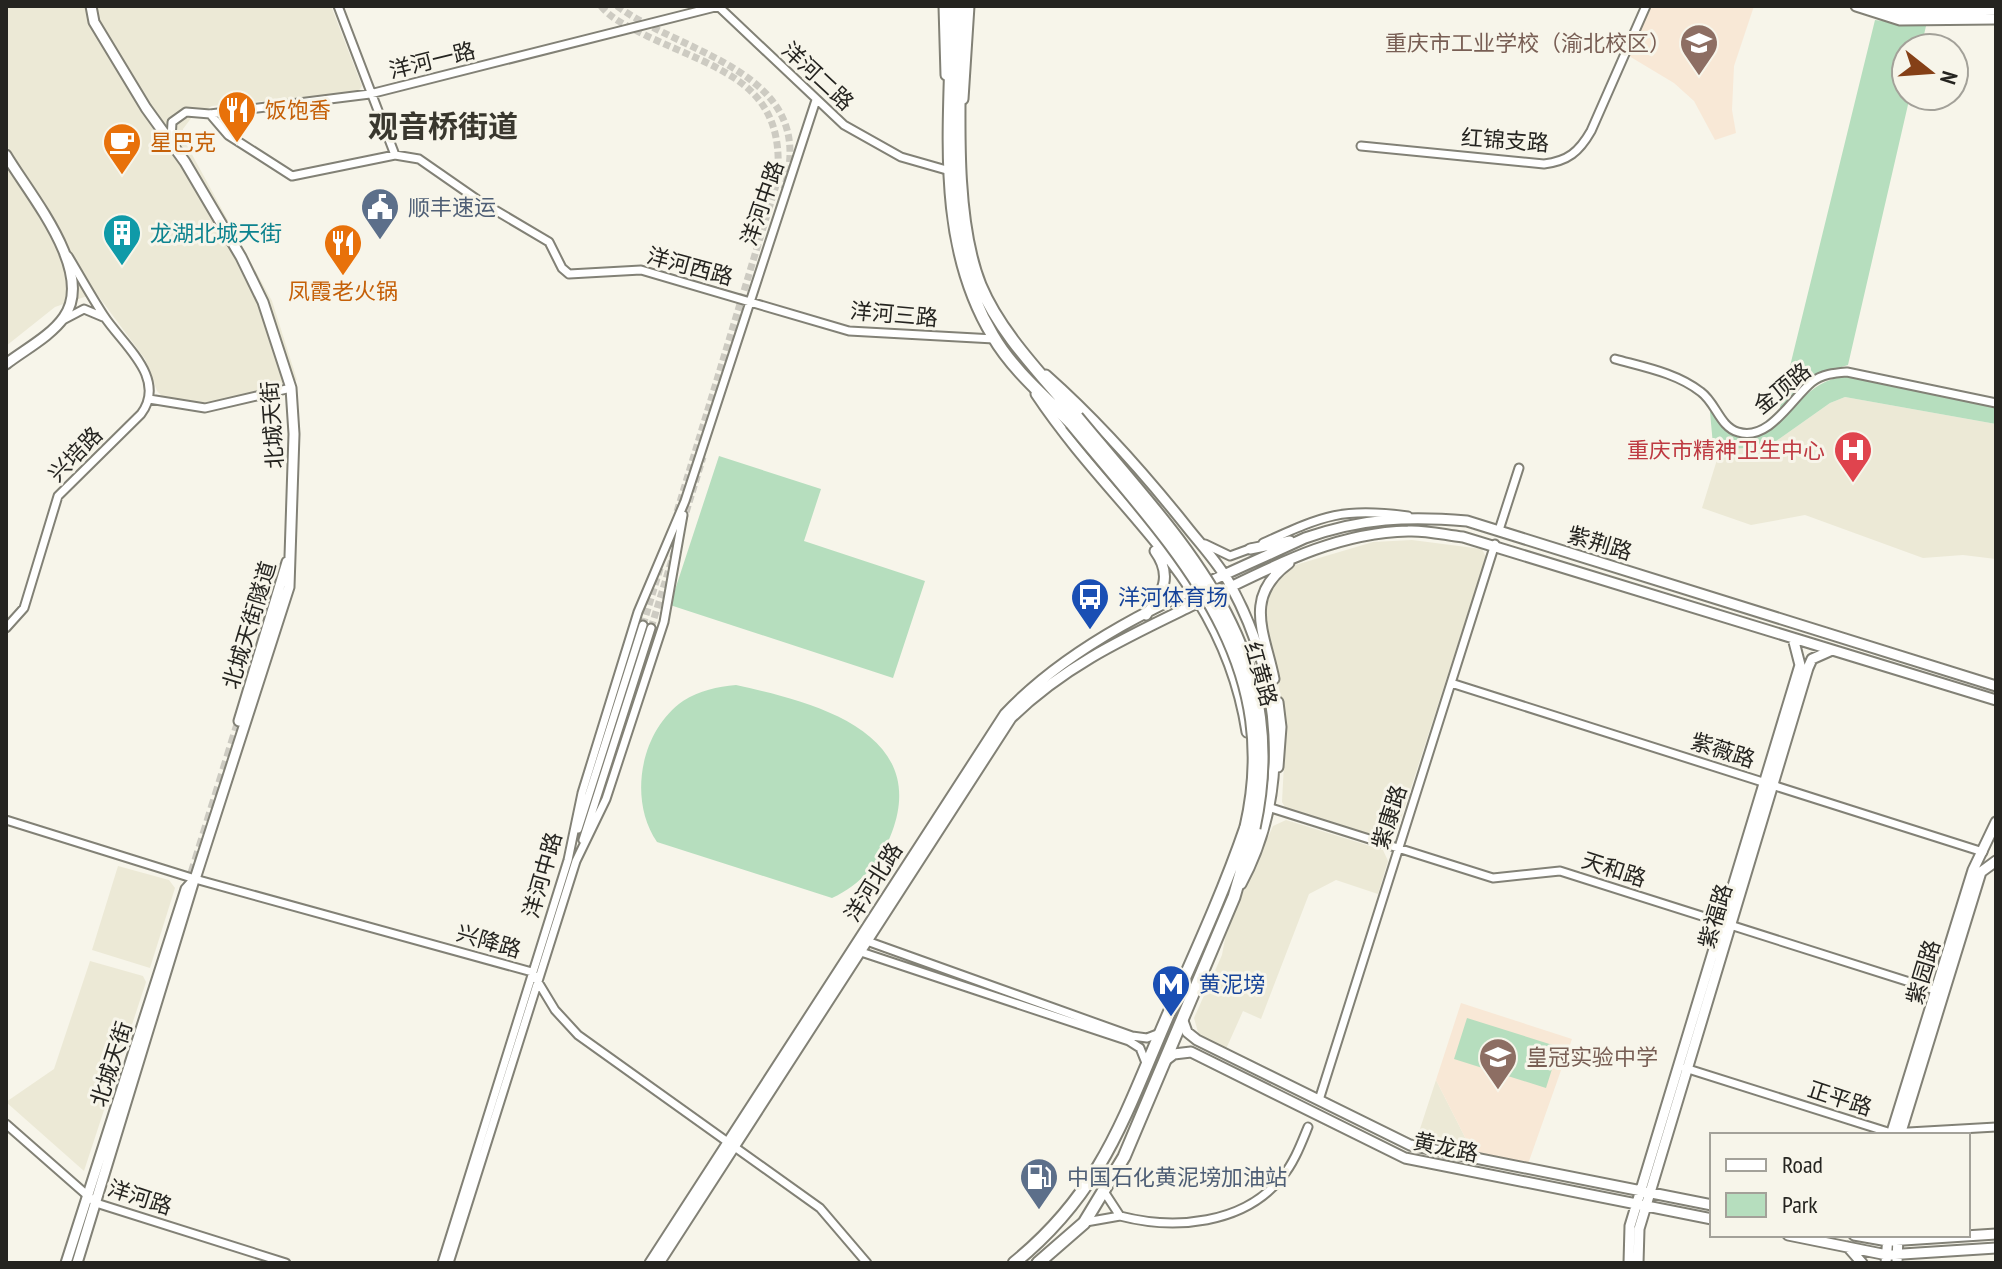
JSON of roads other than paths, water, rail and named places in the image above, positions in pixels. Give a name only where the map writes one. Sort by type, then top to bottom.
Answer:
[{"type":"highway","points":[[952,6],[956,67]]},
{"type":"highway","points":[[955,122],[960,6]]},
{"type":"highway","name":"红黄路","points":[[955,122],[950,171],[959,254],[967,284],[994,339],[1023,374],[1074,420]]},
{"type":"highway","name":"红黄路","points":[[955,122],[964,211],[980,284],[999,320],[1213,603],[1229,637],[1250,700],[1255,733],[1250,828],[1234,897],[1183,1021],[1105,1193],[1084,1223],[1038,1263]]},
{"type":"highway","name":"红黄路","points":[[1014,1263],[1069,1212],[1110,1151],[1250,828]]},
{"type":"main road","name":"北城天街","points":[[77,1263],[91,1200],[186,889],[195,879],[285,606],[293,539],[291,388],[257,291],[218,216],[171,141],[146,108],[98,28],[91,6]]},
{"type":"main road","points":[[944,6],[955,122]]},
{"type":"main road","points":[[955,122],[969,6]]},
{"type":"main road","points":[[1856,6],[1900,20],[1996,19]]},
{"type":"main road","points":[[1877,6],[1900,12],[1996,10]]},
{"type":"main road","points":[[6,155],[65,251],[73,292],[58,324],[6,364]]},
{"type":"main road","points":[[1030,360],[1109,436],[1197,539],[1228,580],[1263,660],[1272,698],[1271,808],[1256,855],[1234,897]]},
{"type":"main road","points":[[1023,374],[1060,429],[1195,591],[1234,671],[1247,735],[1245,800],[1221,893]]},
{"type":"main road","points":[[1122,501],[1166,570],[1163,590],[1145,616]]},
{"type":"main road","name":"紫荆路","points":[[1202,601],[1228,580],[1305,538],[1334,528],[1410,516],[1467,521],[1996,686]]},
{"type":"main road","name":"紫荆路","points":[[1195,591],[1309,549],[1371,535],[1410,531],[1495,544],[1996,700]]},
{"type":"main road","points":[[1250,549],[1305,538]]},
{"type":"main road","name":"北城天街隧道","points":[[239,721],[293,539]]},
{"type":"main road","points":[[1272,793],[1281,755],[1281,727],[1258,613],[1276,575],[1309,549]]},
{"type":"main road","name":"洋河北路","points":[[863,940],[1005,714],[1066,658],[1195,591]]},
{"type":"main road","name":"洋河北路","points":[[659,1263],[856,950],[1011,718],[1075,665],[1202,601]]},
{"type":"main road","name":"紫福路","points":[[1769,784],[1800,665],[1793,638]]},
{"type":"main road","name":"紫福路","points":[[1641,1205],[1769,784],[1812,659],[1834,650]]},
{"type":"main road","name":"紫园路","points":[[1940,992],[1973,870],[1994,838],[1996,822]]},
{"type":"main road","name":"紫园路","points":[[1896,1133],[1981,872],[1996,861]]},
{"type":"main road","points":[[1166,1060],[1174,1054],[1191,1052],[1188,1044],[1197,1040],[1187,1032],[1183,1021]]},
{"type":"main road","name":"黄龙路","points":[[1197,1040],[1410,1145],[1710,1205]]},
{"type":"main road","name":"黄龙路","points":[[1191,1052],[1405,1158],[1710,1219]]},
{"type":"main road","name":"紫福路","points":[[1646,1190],[1655,1176],[1683,1067]]},
{"type":"main road","name":"洋河北路","points":[[650,1263],[730,1146]]},
{"type":"main road","points":[[1655,1176],[1666,1195]]},
{"type":"main road","name":"北城天街","points":[[66,1263],[91,1200]]},
{"type":"main road","points":[[1629,1263],[1627,1250],[1641,1205]]},
{"type":"main road","points":[[1638,1263],[1641,1205]]},
{"type":"main road","points":[[1970,1235],[1996,1234]]},
{"type":"main road","points":[[1798,1237],[1892,1259],[1996,1248]]},
{"type":"main road","points":[[1892,1259],[1893,1238],[1939,1237]]},
{"type":"main road","points":[[1848,1247],[1862,1263]]},
{"type":"main road","points":[[1927,1263],[1937,1253]]},
{"type":"street","points":[[210,114],[228,135],[292,176],[395,155],[338,6]]},
{"type":"street","name":"洋河一路","points":[[171,141],[170,128],[180,114],[210,114],[370,94],[718,6]]},
{"type":"street","name":"洋河二路","points":[[718,6],[844,125],[901,157],[950,171]]},
{"type":"street","name":"红锦支路","points":[[1361,146],[1544,164],[1564,162],[1582,148],[1646,6]]},
{"type":"street","name":"洋河中路","points":[[449,1263],[537,983],[572,860],[582,793],[638,612],[685,501],[816,100]]},
{"type":"street","name":"洋河西路","points":[[395,155],[419,159],[478,200],[541,237],[553,247],[562,268],[569,274],[641,270],[748,301]]},
{"type":"street","points":[[65,251],[105,318],[144,369],[149,399],[205,408],[291,388]]},
{"type":"street","name":"洋河三路","points":[[748,301],[870,334],[994,339]]},
{"type":"street","points":[[58,324],[84,309],[105,318]]},
{"type":"street","name":"金顶路","points":[[1615,359],[1681,380],[1702,393],[1723,422],[1738,432],[1753,433],[1768,426],[1813,381],[1831,373],[1847,372],[1996,403]]},
{"type":"street","name":"兴培路","points":[[6,628],[24,608],[58,496],[141,414],[149,399]]},
{"type":"street","points":[[1499,530],[1519,468]]},
{"type":"street","name":"洋河中路","points":[[442,1263],[532,972],[572,860],[606,799],[664,622],[685,501]]},
{"type":"street","points":[[1197,539],[1220,554],[1230,556],[1333,513],[1368,511],[1410,516]]},
{"type":"street","name":"紫康路","points":[[1319,1100],[1495,544]]},
{"type":"street","points":[[572,860],[647,626]]},
{"type":"street","name":"紫薇路","points":[[1451,683],[1983,852]]},
{"type":"street","name":"天和路","points":[[1271,808],[1493,878],[1560,871],[1940,992]]},
{"type":"street","name":"兴降路","points":[[6,820],[195,879],[532,972],[555,1010],[578,1035],[820,1208],[867,1263]]},
{"type":"street","points":[[863,940],[1132,1036],[1147,1038],[1160,1033]]},
{"type":"street","points":[[856,950],[1129,1041],[1144,1053],[1146,1069]]},
{"type":"street","name":"正平路","points":[[1683,1067],[1893,1133]]},
{"type":"street","points":[[1303,1108],[1308,1127]]},
{"type":"street","points":[[1084,1223],[1120,1216],[1173,1226],[1243,1207],[1282,1177],[1308,1127],[1326,1119]]},
{"type":"street","name":"洋河路","points":[[6,1124],[91,1200],[286,1263]]},
{"type":"street","name":"正平路","points":[[1910,1133],[1996,1127]]},
{"type":"street","points":[[1105,1193],[1120,1216]]},
{"type":"tunnel","points":[[601,6],[622,23],[724,71],[744,85],[760,102],[772,122],[778,149],[777,182],[676,515]]},
{"type":"tunnel","points":[[617,6],[740,72],[765,92],[783,118],[790,149],[784,189]]},
{"type":"tunnel","points":[[683,522],[703,457]]},
{"type":"tunnel","points":[[651,628],[674,553]]},
{"type":"tunnel","points":[[643,625],[661,565]]},
{"type":"tunnel","points":[[188,886],[239,721]]},
{"type":"place","name":"重庆市工业学校（渝北校区）","points":[[1699,77]]},
{"type":"place","name":"饭饱香","points":[[237,144]]},
{"type":"place","name":"星巴克","points":[[122,176]]},
{"type":"place","name":"顺丰速运","points":[[380,241]]},
{"type":"place","name":"龙湖北城天街","points":[[122,267]]},
{"type":"place","name":"凤霞老火锅","points":[[343,277]]},
{"type":"place","name":"重庆市精神卫生中心","points":[[1853,484]]},
{"type":"place","name":"洋河体育场","points":[[1090,631]]},
{"type":"place","name":"黄泥塝","points":[[1171,1018]]},
{"type":"place","name":"皇冠实验中学","points":[[1498,1091]]},
{"type":"place","name":"中国石化黄泥塝加油站","points":[[1039,1211]]},
{"type":"district","name":"观音桥街道","points":[[443,127]]}]
